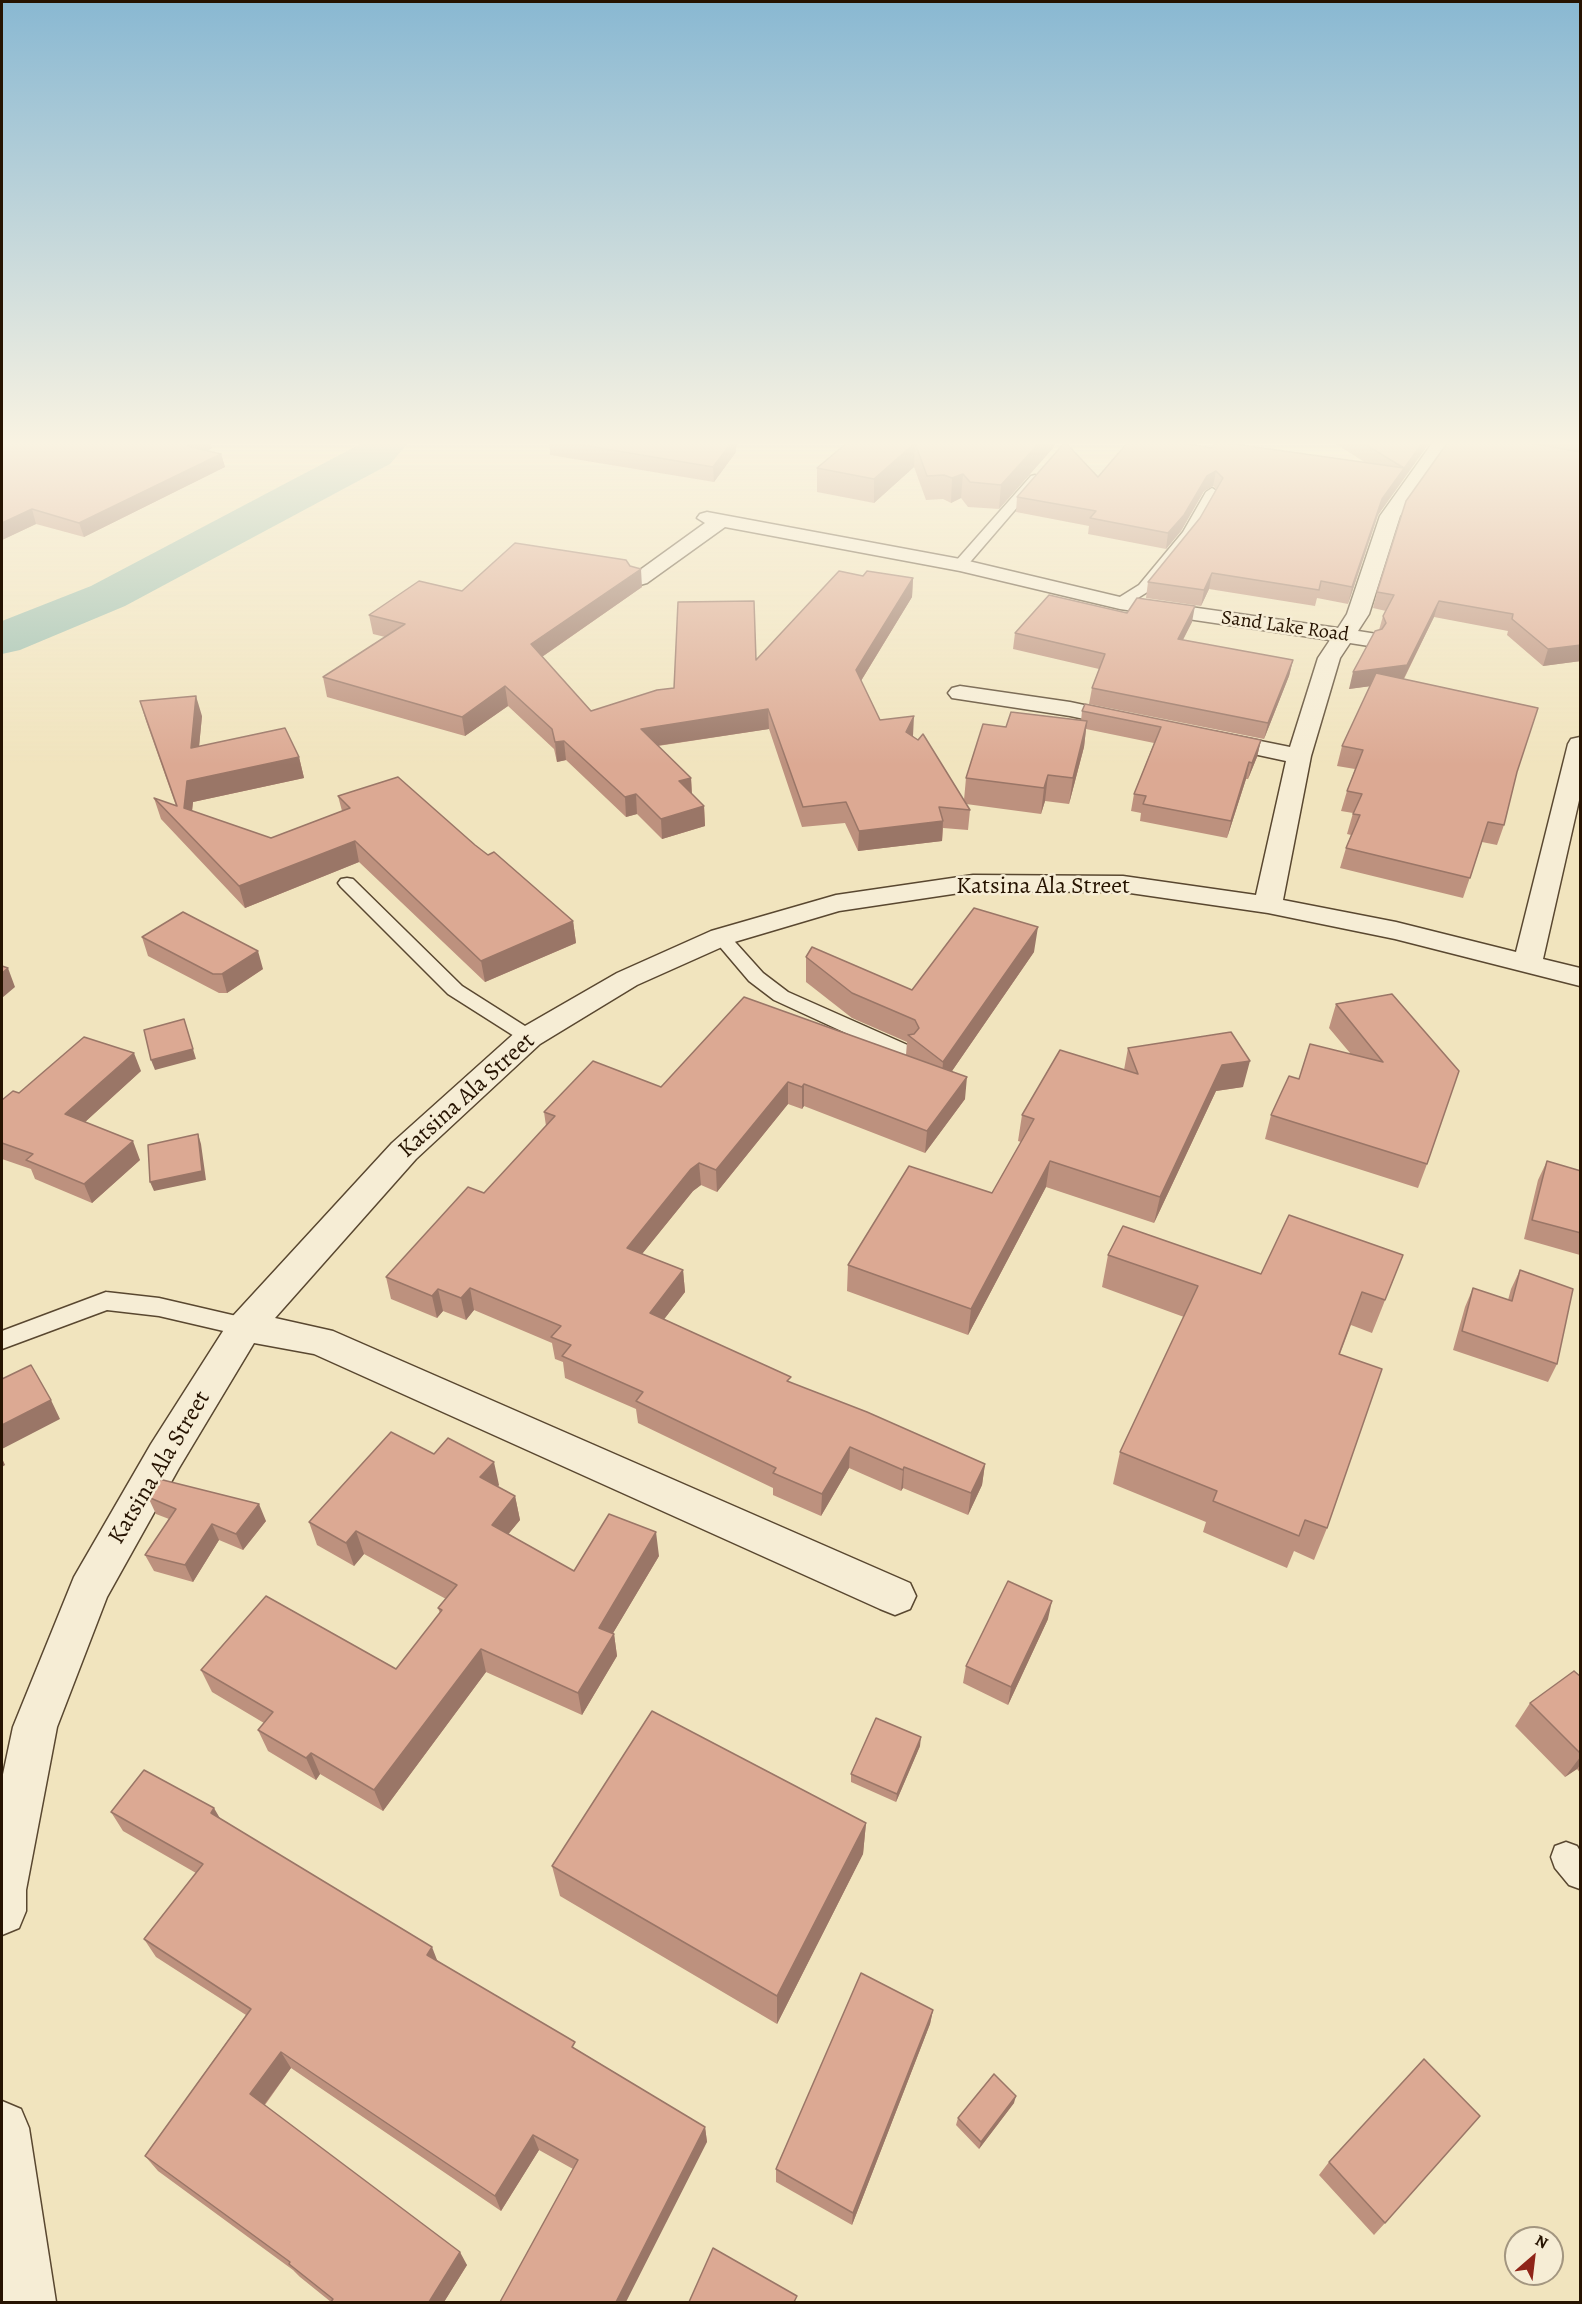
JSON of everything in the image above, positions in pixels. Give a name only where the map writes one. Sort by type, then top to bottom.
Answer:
[{"type":"street","name":"Sand Lake Road","points":[[640,579],[677,550]]},
{"type":"street","name":"Sand Lake Road","points":[[875,550],[960,565],[1120,603],[1369,639]]},
{"type":"street","points":[[1268,906],[1299,756],[1329,658],[1358,614],[1379,550]]},
{"type":"street","points":[[960,693],[1070,709],[1150,726]]},
{"type":"street","points":[[1196,735],[1299,756]]},
{"type":"street","points":[[1527,963],[1581,744]]},
{"type":"street","name":"Katsina Ala Street","points":[[2,1911],[2,1890],[35,1727],[89,1590],[165,1456],[245,1327],[404,1151],[529,1036],[627,979],[721,937],[836,903],[973,883],[1123,884],[1268,906],[1396,931],[1581,977]]},
{"type":"street","points":[[245,1327],[320,1341],[895,1596]]},
{"type":"street","points":[[2,2128],[28,2302]]},
{"type":"lane","points":[[960,565],[974,550]]},
{"type":"lane","points":[[1120,603],[1144,588],[1176,550]]},
{"type":"lane","points":[[347,883],[455,990],[529,1036]]},
{"type":"lane","points":[[721,937],[756,976],[781,996],[905,1052]]},
{"type":"lane","points":[[2,1340],[106,1301],[159,1307],[245,1327]]},
{"type":"building","points":[[508,550],[558,550],[626,560],[630,566],[641,569],[531,644],[591,711],[657,690],[674,688],[678,602],[754,601],[756,660],[839,571],[863,576],[867,571],[913,578],[856,670],[880,720],[914,716],[906,732],[918,740],[923,734],[970,810],[939,807],[943,821],[859,831],[846,802],[803,807],[768,709],[641,729],[691,778],[679,781],[704,806],[661,819],[636,794],[625,797],[564,741],[555,742],[552,729],[505,686],[462,717],[323,677],[405,624],[369,615],[419,581],[462,591]]},
{"type":"building","points":[[1174,550],[1365,550],[1352,587],[1321,581],[1319,590],[1212,573],[1204,590],[1148,582]]},
{"type":"building","points":[[1391,550],[1581,550],[1581,645],[1548,649],[1512,619],[1513,614],[1439,601],[1407,665],[1353,672],[1375,631],[1382,629],[1386,623],[1383,616],[1394,595],[1377,592]]},
{"type":"building","points":[[1049,595],[1127,613],[1137,598],[1195,606],[1178,639],[1293,660],[1268,723],[1092,688],[1105,654],[1015,633]]},
{"type":"building","points":[[1376,673],[1538,708],[1517,772],[1504,825],[1488,822],[1470,878],[1346,848],[1360,815],[1353,814],[1362,794],[1347,791],[1363,750],[1342,746]]},
{"type":"building","points":[[196,696],[191,748],[285,728],[299,757],[187,781],[184,808],[271,838],[350,808],[338,796],[398,777],[475,845],[488,855],[494,852],[573,921],[481,961],[355,841],[239,886],[154,798],[177,806],[140,701]]},
{"type":"building","points":[[1085,704],[1261,740],[1252,763],[1249,762],[1231,821],[1143,804],[1146,796],[1134,794],[1161,727],[1082,711]]},
{"type":"building","points":[[1011,712],[1087,721],[1073,778],[1048,775],[1044,788],[966,778],[983,724],[1006,727]]},
{"type":"building","points":[[974,908],[1038,927],[943,1062],[908,1035],[914,1034],[919,1028],[915,1020],[852,993],[806,957],[812,947],[912,990]]},
{"type":"building","points":[[183,912],[258,951],[222,974],[213,974],[142,937]]},
{"type":"building","points":[[1392,994],[1459,1071],[1427,1164],[1271,1115],[1289,1076],[1299,1079],[1310,1044],[1383,1062],[1336,1004]]},
{"type":"building","points":[[744,997],[967,1077],[927,1131],[804,1084],[802,1087],[788,1082],[716,1170],[699,1163],[691,1169],[627,1248],[683,1270],[650,1313],[791,1377],[787,1381],[867,1412],[985,1464],[971,1493],[904,1467],[903,1470],[850,1447],[822,1494],[773,1473],[776,1468],[636,1401],[643,1392],[562,1356],[571,1345],[551,1337],[561,1326],[470,1288],[461,1298],[438,1289],[432,1296],[386,1277],[468,1187],[484,1193],[555,1116],[544,1112],[593,1061],[661,1087]]},
{"type":"building","points":[[184,1019],[193,1049],[151,1060],[144,1030]]},
{"type":"building","points":[[1231,1032],[1250,1061],[1222,1065],[1160,1197],[1050,1161],[971,1309],[848,1265],[909,1166],[992,1193],[1034,1119],[1022,1115],[1060,1050],[1138,1074],[1128,1048]]},
{"type":"building","points":[[84,1037],[134,1053],[65,1114],[133,1141],[84,1184],[26,1160],[33,1154],[2,1143],[2,1100],[13,1091],[19,1093]]},
{"type":"building","points":[[198,1134],[202,1171],[150,1182],[148,1145]]},
{"type":"building","points":[[1547,1161],[1581,1171],[1581,1233],[1532,1220]]},
{"type":"building","points":[[1289,1215],[1403,1255],[1385,1300],[1362,1292],[1339,1354],[1382,1369],[1327,1528],[1305,1520],[1299,1536],[1213,1501],[1217,1491],[1120,1452],[1198,1286],[1108,1255],[1123,1226],[1261,1274]]},
{"type":"building","points":[[1520,1270],[1573,1289],[1557,1364],[1462,1331],[1473,1288],[1512,1301]]},
{"type":"building","points":[[31,1365],[51,1400],[2,1425],[2,1379]]},
{"type":"building","points":[[391,1432],[434,1454],[448,1438],[494,1462],[480,1477],[515,1496],[492,1525],[574,1571],[609,1514],[656,1532],[599,1628],[614,1634],[578,1693],[481,1649],[374,1790],[311,1753],[306,1758],[258,1730],[273,1712],[201,1670],[266,1596],[396,1669],[442,1610],[438,1608],[457,1585],[356,1531],[346,1543],[309,1522]]},
{"type":"building","points":[[159,1479],[259,1504],[236,1534],[212,1524],[185,1565],[145,1555],[176,1509],[148,1497]]},
{"type":"building","points":[[1008,1581],[1052,1601],[1011,1687],[966,1666]]},
{"type":"building","points":[[1574,1671],[1581,1677],[1581,1754],[1530,1703]]},
{"type":"building","points":[[652,1711],[866,1823],[777,1996],[552,1866]]},
{"type":"building","points":[[876,1718],[921,1737],[897,1794],[851,1774]]},
{"type":"building","points":[[144,1770],[214,1808],[211,1813],[432,1947],[427,1955],[575,2042],[572,2047],[705,2127],[616,2302],[500,2302],[578,2160],[533,2135],[495,2196],[281,2052],[250,2094],[460,2252],[429,2302],[331,2302],[333,2299],[289,2264],[290,2262],[145,2156],[251,2009],[144,1939],[203,1864],[111,1812]]},
{"type":"building","points":[[861,1973],[933,2010],[853,2213],[776,2169]]},
{"type":"building","points":[[1424,2059],[1480,2116],[1385,2223],[1329,2162]]},
{"type":"building","points":[[994,2074],[1016,2096],[981,2142],[958,2118]]},
{"type":"building","points":[[713,2248],[797,2296],[794,2302],[689,2302]]},
{"type":"waterway","points":[[2,639],[108,596],[196,550]]}]
